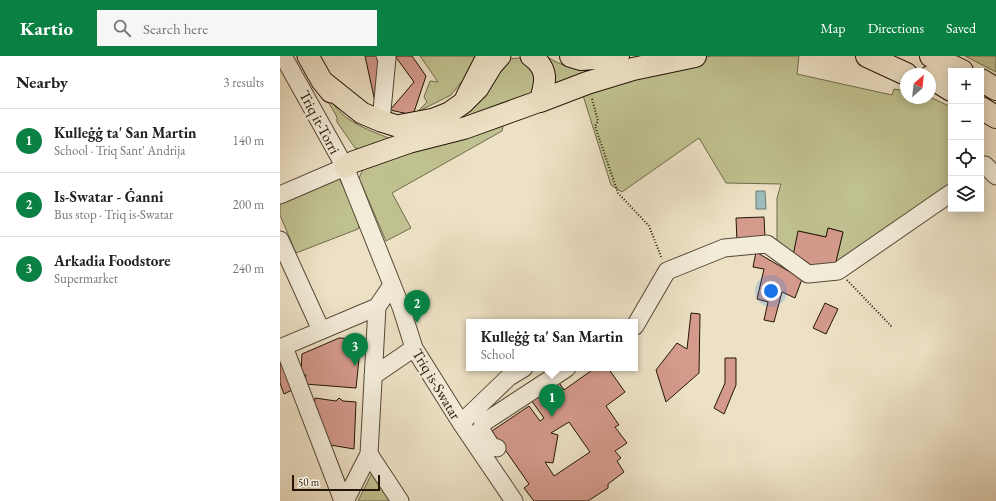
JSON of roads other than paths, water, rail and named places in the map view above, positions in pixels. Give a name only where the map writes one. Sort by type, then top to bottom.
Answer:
[{"type":"highway","points":[[468,97],[488,56]]},
{"type":"highway","points":[[571,56],[581,59],[618,56]]},
{"type":"highway","points":[[540,101],[587,83],[633,69],[695,56]]},
{"type":"highway","points":[[867,56],[900,71]]},
{"type":"highway","points":[[889,56],[912,68]]},
{"type":"highway","points":[[931,56],[956,68]]},
{"type":"highway","points":[[942,56],[962,68]]},
{"type":"highway","points":[[936,81],[948,88]]},
{"type":"highway","points":[[936,88],[948,94]]},
{"type":"main road","points":[[308,56],[322,81],[350,117],[373,130],[410,142]]},
{"type":"main road","points":[[322,81],[362,113],[397,126],[434,119],[449,113],[463,103],[478,88],[492,65],[500,56]]},
{"type":"main road","points":[[345,167],[353,162],[410,142],[465,128],[540,101],[545,86],[544,74],[539,62],[531,56]]},
{"type":"street","name":"Triq it-Torri","points":[[283,56],[345,167]]},
{"type":"street","points":[[381,121],[387,58],[385,56]]},
{"type":"street","points":[[280,195],[345,167]]},
{"type":"street","name":"Triq is-Swatar","points":[[345,167],[401,307],[414,348],[461,423],[514,501]]},
{"type":"street","points":[[638,321],[667,271],[724,248],[767,244],[808,274],[838,271],[948,195]]},
{"type":"street","points":[[280,240],[321,330]]},
{"type":"street","points":[[344,501],[369,454],[377,307],[392,285]]},
{"type":"street","points":[[344,501],[282,347],[377,307]]},
{"type":"street","points":[[373,376],[414,348]]},
{"type":"street","points":[[461,423],[509,377],[519,371]]},
{"type":"street","points":[[497,448],[491,446],[481,430],[483,423],[562,371]]},
{"type":"street","points":[[369,454],[400,501]]},
{"type":"water","points":[[756,191],[765,191],[766,209],[756,209]]},
{"type":"place","name":"Is-Swatar - Ġanni","points":[[417,323]]},
{"type":"place","name":"Arkadia Foodstore","points":[[355,366]]},
{"type":"place","name":"Kulleġġ ta' San Martin","points":[[552,417]]}]
